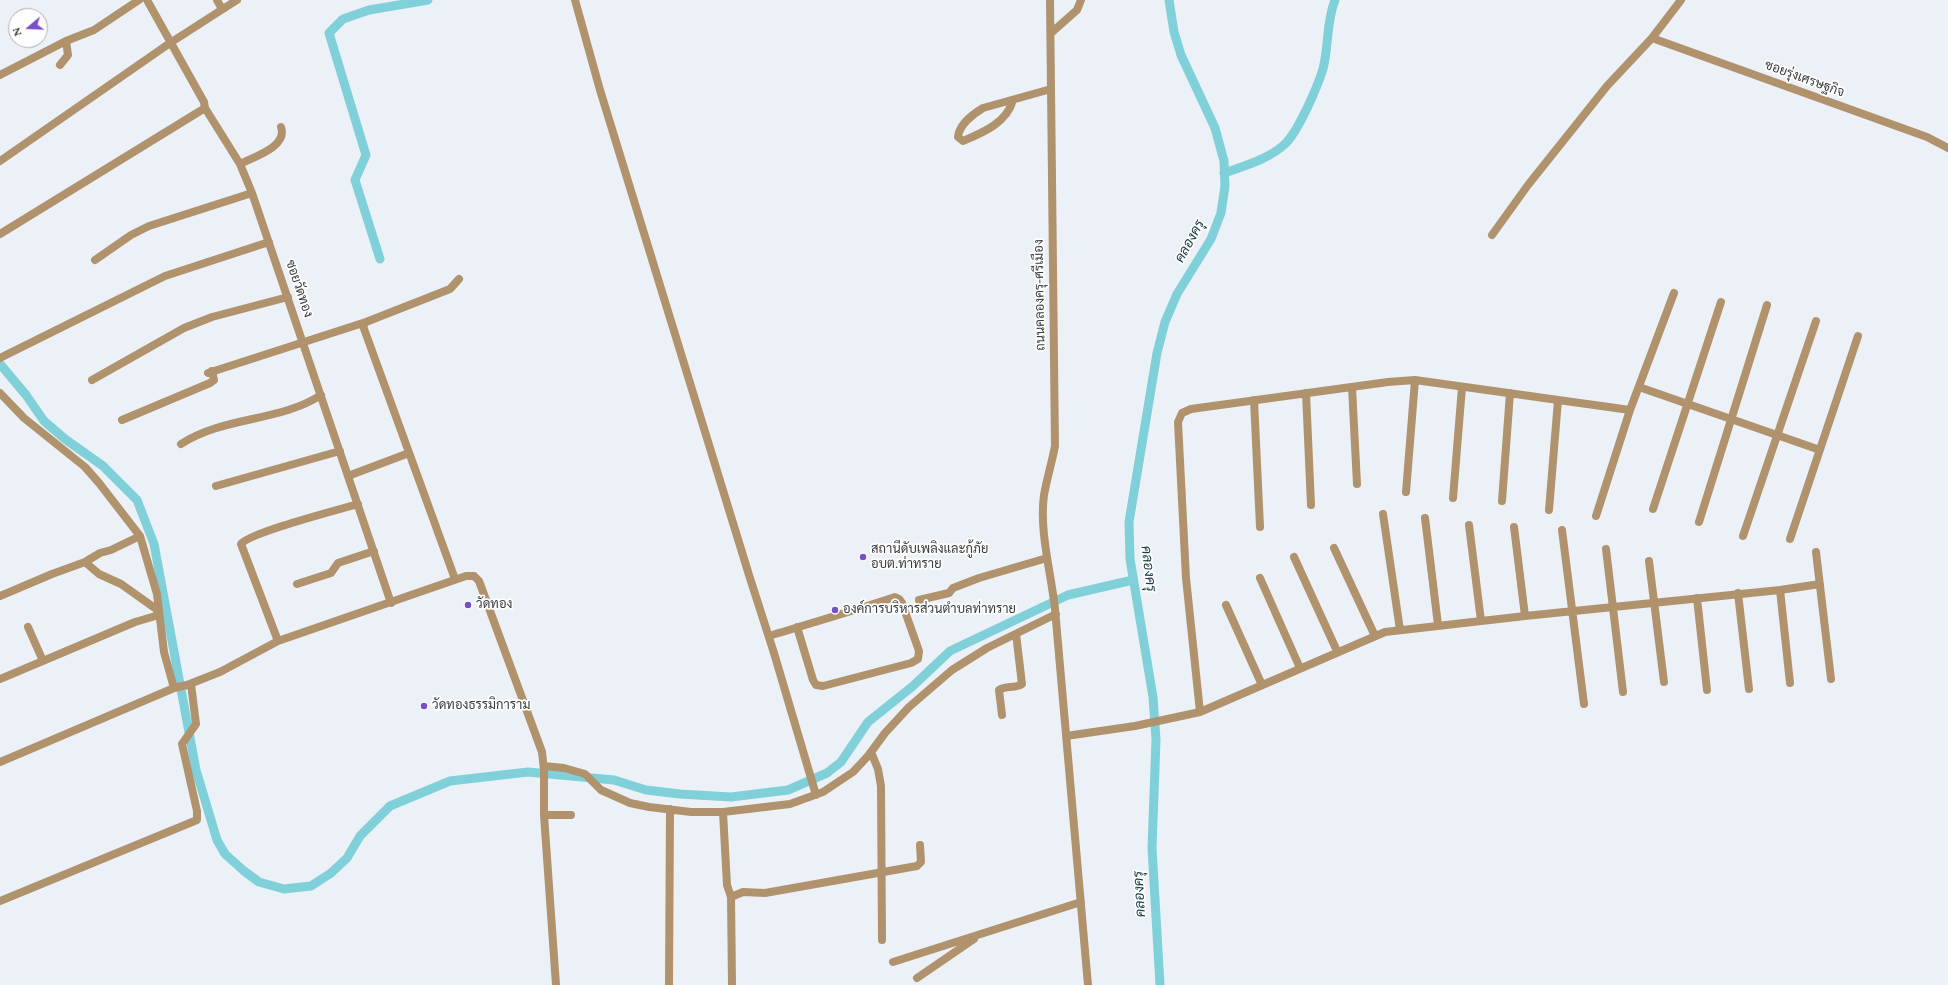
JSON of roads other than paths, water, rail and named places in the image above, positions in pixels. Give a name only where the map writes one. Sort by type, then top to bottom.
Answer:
[{"type":"street","points":[[0,75],[66,41],[94,30],[139,0]]},
{"type":"street","name":"ซอยวัดทอง","points":[[147,0],[204,102],[205,108],[240,164],[288,297],[391,602]]},
{"type":"street","points":[[217,0],[222,9]]},
{"type":"street","points":[[0,161],[170,43],[237,0]]},
{"type":"street","points":[[575,0],[600,90],[769,636],[815,792]]},
{"type":"street","name":"ถนนคลองครุ-ศรีเมือง","points":[[1050,0],[1055,446],[1044,495],[1047,558],[1056,611],[1074,838],[1088,985]]},
{"type":"street","points":[[1051,33],[1077,10],[1081,0]]},
{"type":"street","points":[[1492,235],[1528,185],[1602,93],[1652,38],[1682,0]]},
{"type":"street","name":"ซอยรุ่งเศรษฐกิจ","points":[[1652,38],[1927,138],[1948,148]]},
{"type":"street","points":[[60,65],[68,56],[66,41]]},
{"type":"street","points":[[1013,100],[1011,108],[1000,122],[963,142],[958,137],[959,131],[978,110],[1051,89]]},
{"type":"street","points":[[0,234],[205,108]]},
{"type":"street","points":[[240,164],[276,145],[283,132],[281,127]]},
{"type":"street","points":[[95,260],[131,235],[149,226],[252,194]]},
{"type":"street","points":[[0,358],[165,276],[269,242]]},
{"type":"street","points":[[122,420],[210,383],[214,380],[210,372],[366,322],[450,289],[459,279]]},
{"type":"street","points":[[1596,516],[1630,410],[1674,293]]},
{"type":"street","points":[[92,380],[184,328],[212,317],[288,297]]},
{"type":"street","points":[[1652,509],[1721,302]]},
{"type":"street","points":[[1699,522],[1767,305]]},
{"type":"street","points":[[1743,536],[1816,321]]},
{"type":"street","points":[[366,322],[363,326],[455,579]]},
{"type":"street","points":[[1790,539],[1858,336]]},
{"type":"street","points":[[1200,712],[1186,578],[1178,422],[1182,413],[1191,409],[1254,400],[1414,380],[1630,410]]},
{"type":"street","points":[[1406,492],[1414,380]]},
{"type":"street","points":[[1352,387],[1357,484]]},
{"type":"street","points":[[1452,498],[1462,387]]},
{"type":"street","points":[[1639,388],[1777,434],[1820,450]]},
{"type":"street","points":[[0,392],[24,418],[85,467],[140,536],[157,594],[164,652],[176,688]]},
{"type":"street","points":[[1306,393],[1312,505]]},
{"type":"street","points":[[1502,501],[1510,393]]},
{"type":"street","points":[[181,444],[192,437],[225,424],[295,408],[308,404],[321,395]]},
{"type":"street","points":[[1254,400],[1260,528]]},
{"type":"street","points":[[1549,510],[1558,400]]},
{"type":"street","points":[[216,486],[340,451]]},
{"type":"street","points":[[348,476],[409,453]]},
{"type":"street","points":[[278,641],[241,544],[245,539],[266,531],[358,504]]},
{"type":"street","points":[[1383,514],[1400,630]]},
{"type":"street","points":[[1425,518],[1438,625]]},
{"type":"street","points":[[1469,525],[1481,620]]},
{"type":"street","points":[[1514,527],[1525,616]]},
{"type":"street","points":[[1562,530],[1584,704]]},
{"type":"street","points":[[0,596],[85,562],[100,553],[111,550],[140,536]]},
{"type":"street","points":[[1334,548],[1375,636]]},
{"type":"street","points":[[1606,549],[1623,692]]},
{"type":"street","points":[[297,584],[331,573],[338,563],[374,550]]},
{"type":"street","points":[[1816,552],[1831,679]]},
{"type":"street","points":[[1294,557],[1338,651]]},
{"type":"street","points":[[919,600],[948,593],[953,588],[979,578],[1047,558]]},
{"type":"street","points":[[1650,561],[1664,682]]},
{"type":"street","points":[[85,562],[99,574],[121,584],[159,613]]},
{"type":"street","points":[[0,762],[176,688],[189,685],[220,672],[278,641],[455,579],[466,576],[474,576],[479,581],[539,745],[544,768],[544,815],[556,985]]},
{"type":"street","points":[[1260,578],[1300,668]]},
{"type":"street","points":[[1066,736],[1135,726],[1200,712],[1338,651],[1385,632],[1481,620],[1780,590],[1820,584]]},
{"type":"street","points":[[1780,590],[1790,683]]},
{"type":"street","points":[[1738,594],[1749,689]]},
{"type":"street","points":[[769,636],[797,627],[895,598],[899,599],[902,603],[920,651],[918,659],[911,663],[823,686],[816,685],[813,680],[797,627]]},
{"type":"street","points":[[1697,598],[1707,690]]},
{"type":"street","points":[[1226,605],[1262,685]]},
{"type":"street","points":[[544,768],[564,768],[585,774],[601,790],[630,803],[649,808],[691,812],[723,812],[790,804],[840,782],[853,772],[871,752],[885,733],[909,707],[952,670],[987,648],[1016,634],[1056,611]]},
{"type":"street","points":[[0,679],[159,613]]},
{"type":"street","points":[[28,627],[43,661]]},
{"type":"street","points":[[1002,715],[999,690],[1002,688],[1018,687],[1022,684],[1016,634]]},
{"type":"street","points":[[0,901],[197,820],[197,812],[184,759],[182,744],[196,724],[189,685]]},
{"type":"street","points":[[871,752],[878,769],[881,786],[882,940]]},
{"type":"street","points":[[669,985],[670,809]]},
{"type":"street","points":[[723,812],[727,885],[731,897],[732,985]]},
{"type":"street","points":[[544,815],[570,815]]},
{"type":"street","points":[[731,897],[743,892],[765,893],[920,865],[920,845]]},
{"type":"street","points":[[893,962],[1081,902]]},
{"type":"street","points":[[917,978],[953,955],[979,935]]},
{"type":"waterway","points":[[380,259],[355,180],[366,155],[329,33],[343,19],[369,10],[428,0]]},
{"type":"waterway","name":"คลองครุ","points":[[1160,985],[1152,848],[1156,740],[1153,697],[1130,559],[1129,522],[1157,353],[1165,322],[1177,294],[1211,239],[1221,213],[1225,186],[1224,161],[1215,128],[1181,55],[1174,32],[1169,0]]},
{"type":"waterway","name":"คลองครุ","points":[[1224,173],[1274,153],[1281,148],[1292,135],[1308,107],[1323,69],[1330,17],[1335,0]]},
{"type":"waterway","points":[[0,364],[26,395],[44,421],[65,439],[103,466],[137,500],[154,544],[196,770],[217,840],[225,854],[259,882],[284,889],[311,886],[331,873],[347,858],[360,836],[390,806],[450,781],[528,772],[614,780],[646,790],[680,794],[731,797],[788,790],[827,773],[841,762],[868,722],[913,686],[950,651],[1068,595],[1133,580]]},
{"type":"place","name":"สถานีดับเพลิงและกู้ภัย อบต.ท่าทราย","points":[[863,557]]},
{"type":"place","name":"วัดทอง","points":[[468,605]]},
{"type":"place","name":"องค์การบริหารส่วนตำบลท่าทราย","points":[[835,610]]},
{"type":"place","name":"วัดทองธรรมิการาม","points":[[424,706]]}]
